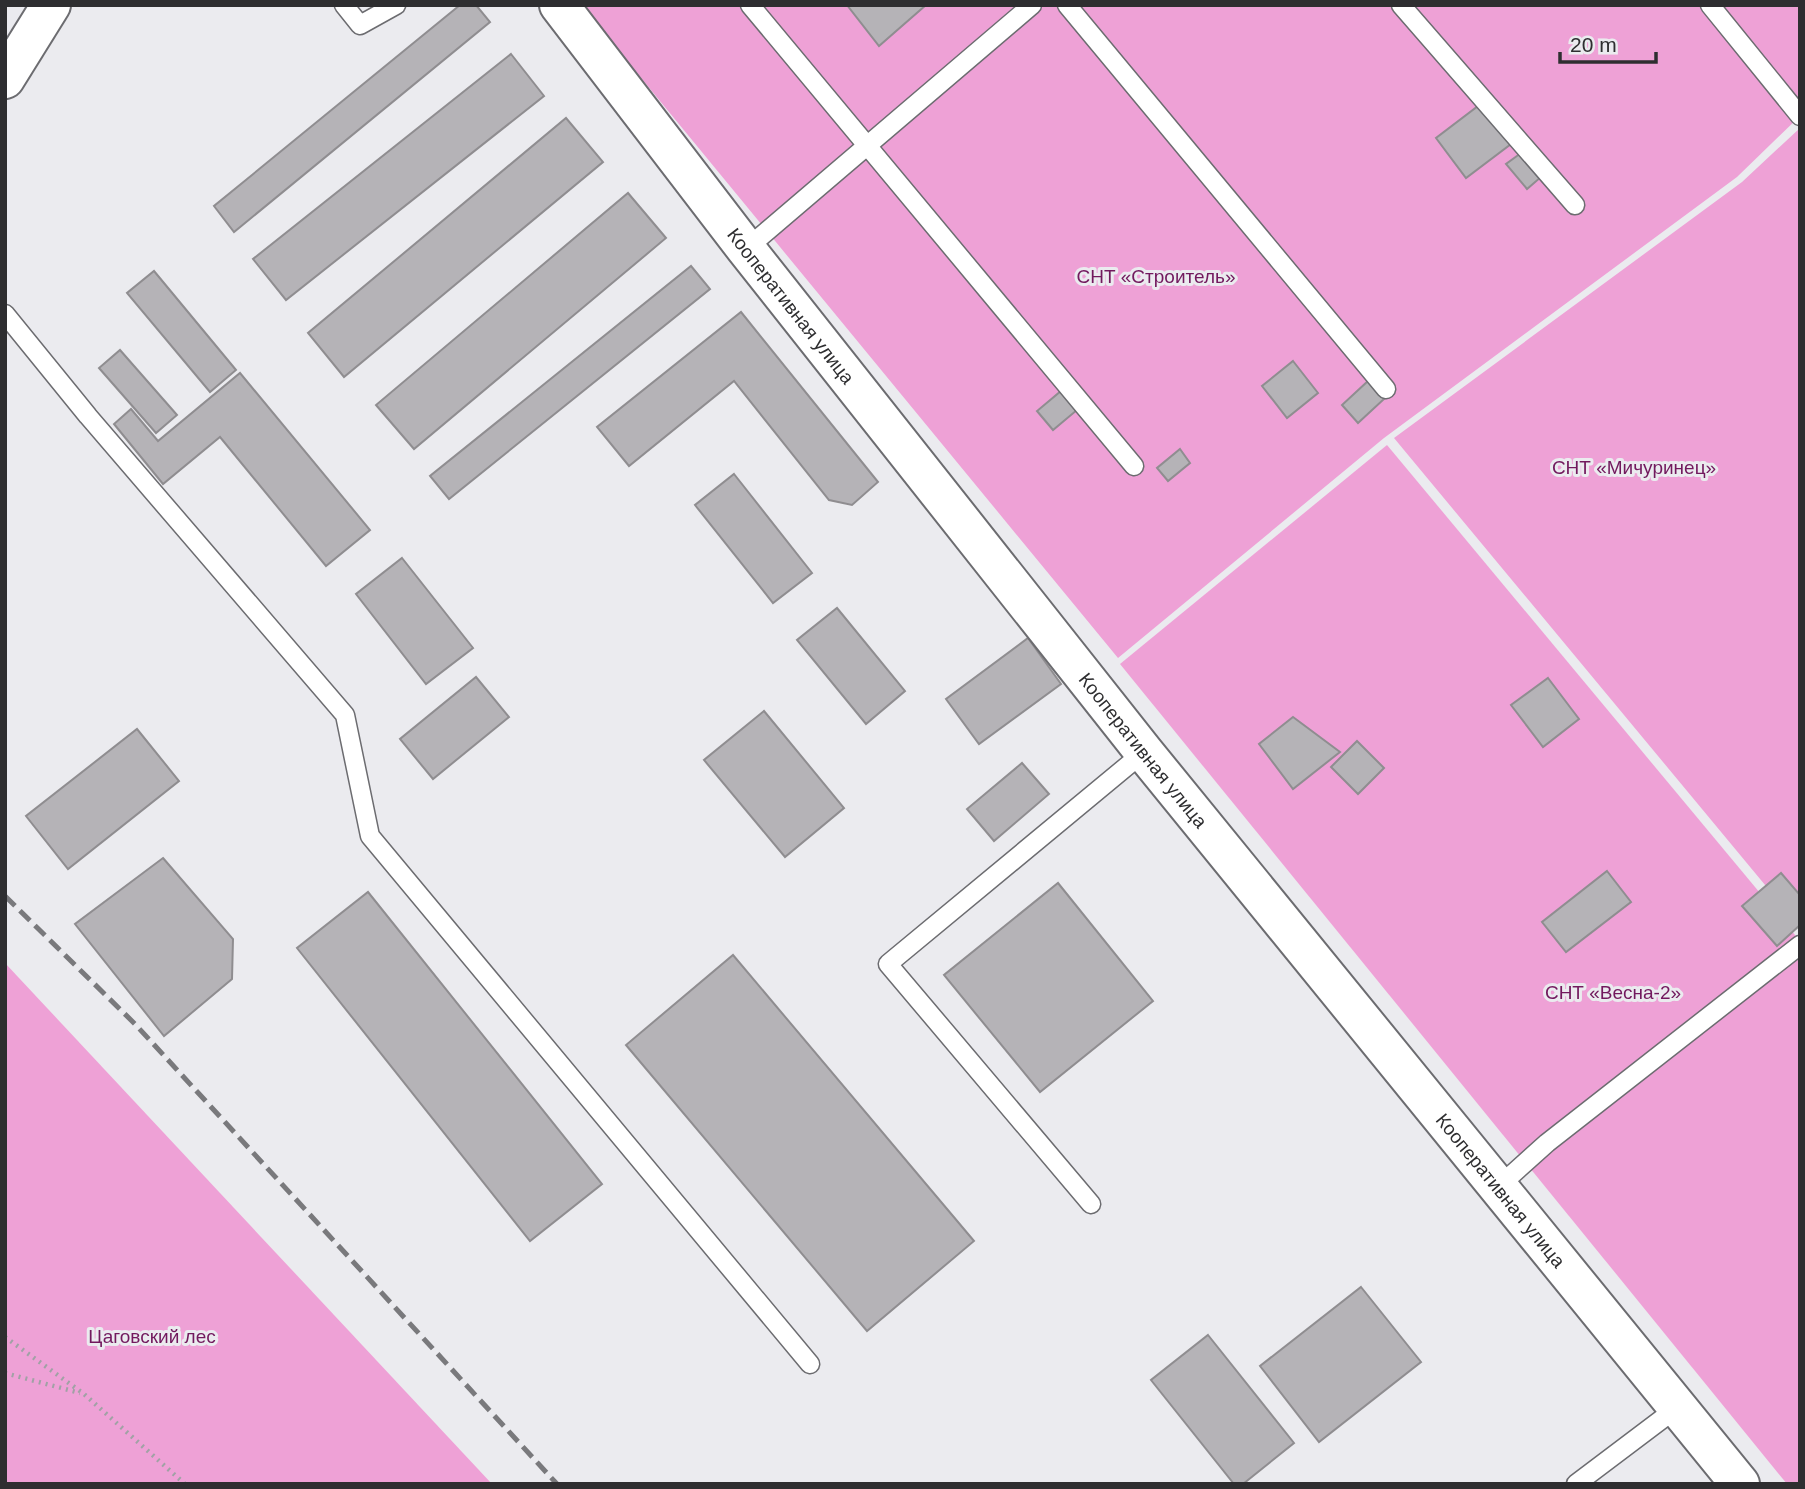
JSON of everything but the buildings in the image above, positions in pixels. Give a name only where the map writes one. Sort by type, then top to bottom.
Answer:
[{"type":"main road","points":[[5,79],[51,5]]},
{"type":"main road","name":"Кооперативная улица","points":[[559,5],[746,249],[1143,752],[1740,1484]]},
{"type":"lane","points":[[344,5],[360,25],[396,5]]},
{"type":"lane","points":[[750,5],[1134,466]]},
{"type":"lane","points":[[746,249],[1032,5]]},
{"type":"lane","points":[[1067,5],[1386,389]]},
{"type":"lane","points":[[1401,5],[1575,205]]},
{"type":"lane","points":[[1710,5],[1800,116]]},
{"type":"lane","points":[[5,314],[88,416],[345,715],[370,836],[810,1364]]},
{"type":"lane","points":[[1091,1204],[888,964],[1143,752]]},
{"type":"lane","points":[[1497,1188],[1547,1143],[1800,945]]},
{"type":"lane","points":[[1576,1484],[1678,1407]]},
{"type":"path","points":[[5,1338],[84,1394],[185,1484]]},
{"type":"path","points":[[5,1373],[84,1394]]},
{"type":"green space","name":"СНТ «Строитель»","points":[[581,5],[1800,5],[1800,116],[1737,177],[1384,438],[1118,658]]},
{"type":"green space","name":"СНТ «Мичуринец»","points":[[1800,128],[1800,927],[1394,438],[1742,182]]},
{"type":"green space","name":"СНТ «Весна-2»","points":[[1387,445],[1800,941],[1800,1484],[1787,1484],[1120,664]]},
{"type":"green space","name":"Цаговский лес","points":[[5,963],[492,1484],[5,1484]]},
{"type":"railway","points":[[5,896],[135,1024],[557,1484]]}]
